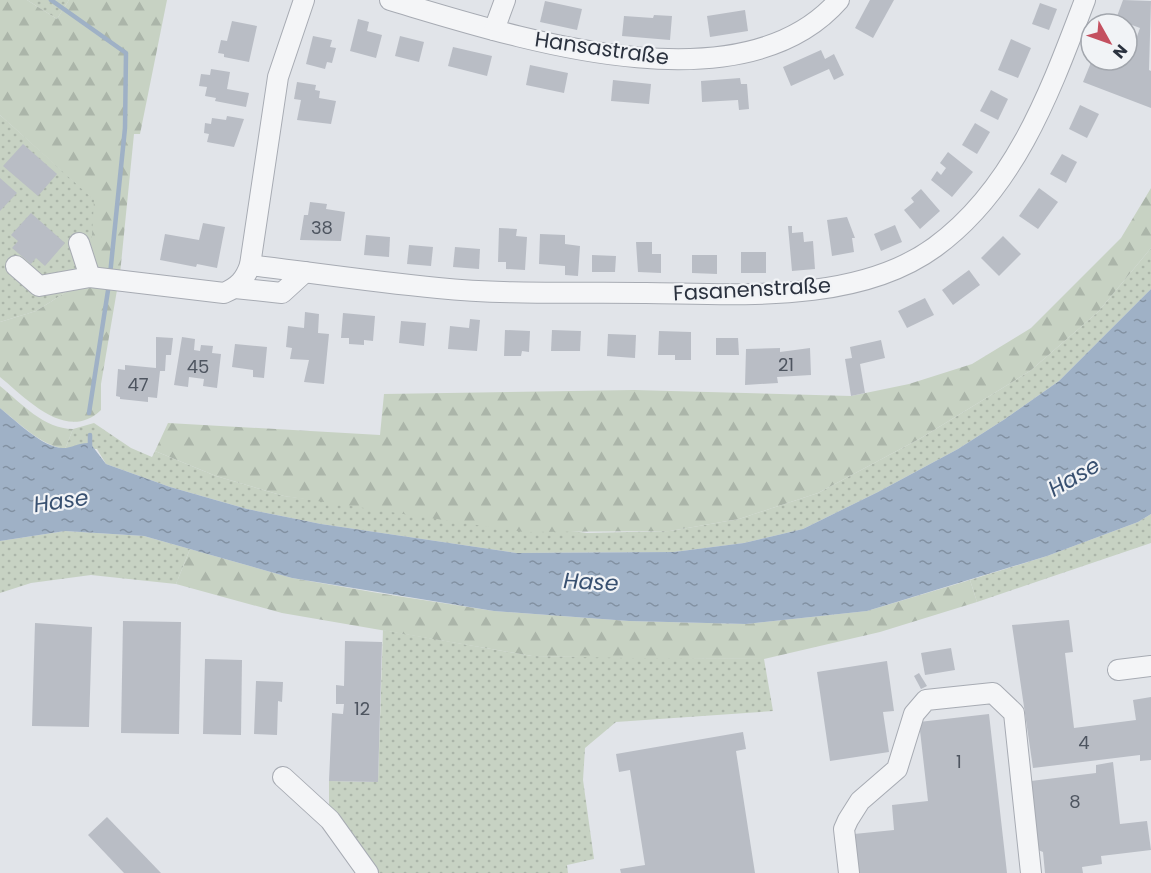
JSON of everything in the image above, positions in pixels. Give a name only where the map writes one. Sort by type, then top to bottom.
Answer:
[{"type":"street","points":[[16,266],[39,286],[102,279],[224,293],[235,288],[246,278],[250,265],[278,77],[304,0]]},
{"type":"street","name":"Hansastraße","points":[[390,0],[494,30],[616,55],[689,60],[747,54],[788,38],[828,13],[840,0]]},
{"type":"street","points":[[494,30],[505,0]]},
{"type":"street","name":"Fasanenstraße","points":[[250,265],[439,288],[512,292],[759,292],[822,289],[868,279],[907,264],[934,248],[955,231],[982,202],[1021,147],[1039,115],[1085,0]]},
{"type":"street","points":[[79,243],[102,279]]},
{"type":"street","points":[[235,288],[282,293],[305,272]]},
{"type":"street","points":[[1118,670],[1151,666]]},
{"type":"street","points":[[849,873],[844,830],[848,820],[860,801],[897,769],[914,714],[926,700],[993,693],[1014,712],[1031,873]]},
{"type":"street","points":[[283,777],[330,820],[368,873]]},
{"type":"green space","points":[[0,0],[27,0],[57,19],[69,0],[167,0],[140,134],[134,134],[120,274],[90,270],[94,200],[0,115]]},
{"type":"green space","points":[[27,0],[69,0],[57,19]]},
{"type":"green space","points":[[0,115],[95,200],[90,277],[36,311],[0,322]]},
{"type":"green space","points":[[1151,188],[1151,248],[1098,312],[1030,371],[921,438],[818,493],[739,519],[670,531],[524,532],[284,496],[216,476],[155,451],[168,423],[380,435],[384,394],[634,390],[851,396],[909,384],[972,364],[1031,328],[1121,238]]},
{"type":"green space","points":[[1151,248],[1151,289],[1059,381],[958,449],[878,492],[803,529],[744,543],[674,552],[516,553],[321,524],[247,509],[170,487],[106,464],[97,449],[65,449],[73,429],[94,423],[131,448],[152,457],[155,451],[216,476],[284,496],[587,533],[670,531],[739,519],[818,493],[921,438],[1030,371],[1098,312]]},
{"type":"green space","points":[[90,277],[117,290],[101,384],[101,410],[88,419],[75,422],[61,420],[35,406],[0,377],[0,322],[36,311]]},
{"type":"green space","points":[[0,386],[43,420],[62,428],[73,429],[65,449],[38,438],[0,408]]},
{"type":"green space","points":[[1151,514],[1151,543],[977,602],[970,580],[1047,556],[1138,522]]},
{"type":"green space","points":[[65,531],[144,536],[190,549],[176,584],[91,575],[31,583],[0,593],[0,541]]},
{"type":"green space","points":[[190,549],[292,578],[378,593],[494,611],[629,621],[746,624],[867,611],[970,580],[977,602],[880,632],[764,659],[532,656],[282,613],[176,584]]},
{"type":"green space","points":[[383,630],[532,656],[764,659],[773,711],[616,722],[585,748],[583,780],[594,859],[567,865],[568,873],[377,873],[329,812],[329,781],[378,782]]},
{"type":"water","name":"Hase","points":[[1151,289],[1151,514],[1138,522],[1047,556],[867,611],[746,624],[629,621],[494,611],[292,578],[144,536],[65,531],[0,541],[0,408],[38,439],[55,447],[66,448],[90,443],[106,464],[170,487],[247,509],[321,524],[516,553],[674,552],[744,543],[803,529],[958,449],[1059,381]]},
{"type":"building","points":[[870,0],[894,0],[873,38],[855,28]]},
{"type":"building","points":[[1123,0],[1151,1],[1149,70],[1151,71],[1151,108],[1083,82],[1087,72],[1139,72],[1139,12],[1119,12]]},
{"type":"building","points":[[545,1],[582,9],[577,30],[540,22]]},
{"type":"building","points":[[1040,3],[1057,9],[1049,30],[1032,24]]},
{"type":"building","points":[[745,10],[748,31],[710,37],[707,16]]},
{"type":"building","points":[[654,15],[672,16],[670,40],[622,36],[624,16],[653,18]]},
{"type":"building","points":[[358,19],[369,22],[367,31],[382,35],[376,58],[350,51]]},
{"type":"building","points":[[232,21],[257,26],[249,62],[224,57],[224,54],[218,53],[221,40],[227,41]]},
{"type":"building","points":[[313,36],[332,40],[330,47],[336,48],[332,63],[327,62],[325,69],[306,64]]},
{"type":"building","points":[[400,36],[424,42],[419,62],[395,56]]},
{"type":"building","points":[[1011,39],[1031,48],[1018,78],[998,70]]},
{"type":"building","points":[[453,47],[492,56],[487,76],[448,66]]},
{"type":"building","points":[[821,50],[825,59],[834,54],[844,75],[834,80],[829,69],[791,86],[783,67]]},
{"type":"building","points":[[530,65],[568,73],[564,93],[526,85]]},
{"type":"building","points":[[211,69],[230,72],[227,89],[249,93],[246,107],[215,101],[216,98],[205,96],[207,87],[199,86],[201,74],[210,75]]},
{"type":"building","points":[[740,78],[741,84],[747,84],[749,109],[739,110],[738,100],[702,102],[701,81]]},
{"type":"building","points":[[613,80],[651,84],[649,104],[611,101]]},
{"type":"building","points":[[297,82],[316,85],[315,90],[320,91],[319,98],[336,101],[331,124],[297,120],[301,100],[294,99]]},
{"type":"building","points":[[991,90],[1008,99],[998,120],[980,111]]},
{"type":"building","points":[[1080,105],[1099,114],[1087,138],[1069,129]]},
{"type":"building","points":[[227,116],[244,119],[234,147],[207,142],[209,134],[204,133],[205,123],[211,124],[212,118],[226,120]]},
{"type":"building","points":[[975,123],[990,132],[977,154],[962,145]]},
{"type":"building","points":[[23,144],[57,174],[38,196],[3,166]]},
{"type":"building","points":[[948,152],[973,172],[952,197],[931,180],[937,171],[941,175],[946,168],[940,163]]},
{"type":"building","points":[[1062,154],[1077,162],[1066,183],[1050,174]]},
{"type":"building","points":[[0,178],[17,193],[0,211]]},
{"type":"building","points":[[1039,188],[1058,202],[1038,229],[1019,216]]},
{"type":"building","points":[[921,189],[940,211],[920,229],[904,210],[914,202],[911,198]]},
{"type":"building","points":[[310,202],[327,204],[326,209],[345,212],[341,241],[300,240],[304,215],[308,215]]},
{"type":"building","points":[[31,213],[65,243],[45,266],[36,258],[31,264],[12,248],[18,241],[11,235]]},
{"type":"building","points":[[847,217],[855,238],[852,238],[854,252],[832,256],[827,220]]},
{"type":"building","points":[[203,223],[225,227],[217,268],[197,264],[196,267],[160,260],[165,234],[199,240]]},
{"type":"building","points":[[895,225],[902,242],[881,251],[874,234]]},
{"type":"building","points":[[788,226],[792,226],[792,233],[803,232],[804,242],[813,241],[815,269],[792,271]]},
{"type":"building","points":[[499,228],[517,229],[516,236],[527,237],[525,270],[506,269],[506,262],[498,262]]},
{"type":"building","points":[[540,234],[565,235],[565,244],[580,246],[578,276],[565,275],[565,266],[539,264]]},
{"type":"building","points":[[366,235],[390,237],[389,257],[364,255]]},
{"type":"building","points":[[1003,236],[1021,254],[999,276],[981,258]]},
{"type":"building","points":[[636,242],[652,242],[652,254],[661,254],[661,273],[638,272]]},
{"type":"building","points":[[409,245],[433,247],[431,266],[407,264]]},
{"type":"building","points":[[455,247],[480,249],[479,269],[453,267]]},
{"type":"building","points":[[741,252],[766,252],[766,273],[741,273]]},
{"type":"building","points":[[592,255],[616,256],[615,272],[592,272]]},
{"type":"building","points":[[692,255],[717,255],[717,274],[692,273]]},
{"type":"building","points":[[969,270],[980,285],[953,305],[942,290]]},
{"type":"building","points":[[925,298],[934,315],[907,328],[898,311]]},
{"type":"building","points":[[305,312],[319,314],[318,333],[329,334],[324,384],[304,382],[309,360],[290,359],[292,348],[286,347],[288,326],[304,328]]},
{"type":"building","points":[[343,313],[375,316],[373,341],[364,340],[364,345],[349,344],[349,338],[341,338]]},
{"type":"building","points":[[470,319],[480,320],[477,351],[448,349],[450,326],[469,328]]},
{"type":"building","points":[[401,321],[426,323],[424,346],[399,343]]},
{"type":"building","points":[[505,330],[530,331],[529,352],[522,351],[521,356],[504,356]]},
{"type":"building","points":[[552,330],[581,331],[580,351],[551,351]]},
{"type":"building","points":[[659,331],[691,332],[691,360],[675,360],[675,355],[658,355]]},
{"type":"building","points":[[608,334],[636,335],[635,358],[607,356]]},
{"type":"building","points":[[156,337],[173,338],[171,355],[166,355],[165,371],[160,371],[157,398],[148,397],[148,402],[120,399],[116,396],[118,369],[125,370],[125,365],[156,368]]},
{"type":"building","points":[[182,337],[195,339],[194,350],[200,351],[201,345],[213,346],[212,353],[221,354],[217,388],[203,386],[204,379],[189,377],[188,387],[174,385]]},
{"type":"building","points":[[716,338],[738,338],[739,355],[716,355]]},
{"type":"building","points":[[881,340],[885,358],[860,364],[865,393],[851,396],[845,359],[852,358],[850,347]]},
{"type":"building","points":[[235,344],[267,347],[264,378],[253,377],[253,370],[232,367]]},
{"type":"building","points":[[780,348],[780,352],[810,348],[811,375],[777,377],[778,383],[745,385],[746,349]]},
{"type":"building","points":[[1069,620],[1073,652],[1065,653],[1074,728],[1136,720],[1133,700],[1151,697],[1151,760],[1140,761],[1140,755],[1033,768],[1012,625]]},
{"type":"building","points":[[123,621],[181,622],[179,734],[121,733]]},
{"type":"building","points":[[35,623],[92,627],[89,727],[32,726]]},
{"type":"building","points":[[345,641],[382,642],[378,782],[329,781],[332,713],[343,714],[344,704],[336,704],[336,685],[344,686]]},
{"type":"building","points":[[951,648],[955,670],[925,675],[921,653]]},
{"type":"building","points":[[205,659],[242,660],[241,735],[203,734]]},
{"type":"building","points":[[887,661],[894,711],[883,712],[889,752],[830,761],[817,672]]},
{"type":"building","points":[[919,673],[927,686],[921,689],[914,676]]},
{"type":"building","points":[[256,681],[283,682],[282,702],[278,701],[277,735],[254,734]]},
{"type":"building","points":[[989,714],[1007,873],[858,873],[854,834],[894,830],[892,805],[928,801],[919,722]]},
{"type":"building","points":[[743,732],[746,749],[736,751],[755,873],[621,873],[620,869],[645,865],[630,770],[619,772],[616,754]]},
{"type":"building","points":[[1113,762],[1120,824],[1147,821],[1151,850],[1101,856],[1102,864],[1082,867],[1083,873],[1045,873],[1043,852],[1038,850],[1031,781],[1096,773],[1096,765]]},
{"type":"building","points":[[107,817],[161,873],[124,873],[88,835]]},
{"type":"waterway","points":[[51,0],[126,53],[125,128],[110,275]]},
{"type":"waterway","points":[[89,413],[109,284]]},
{"type":"waterway","points":[[90,435],[90,448]]}]
